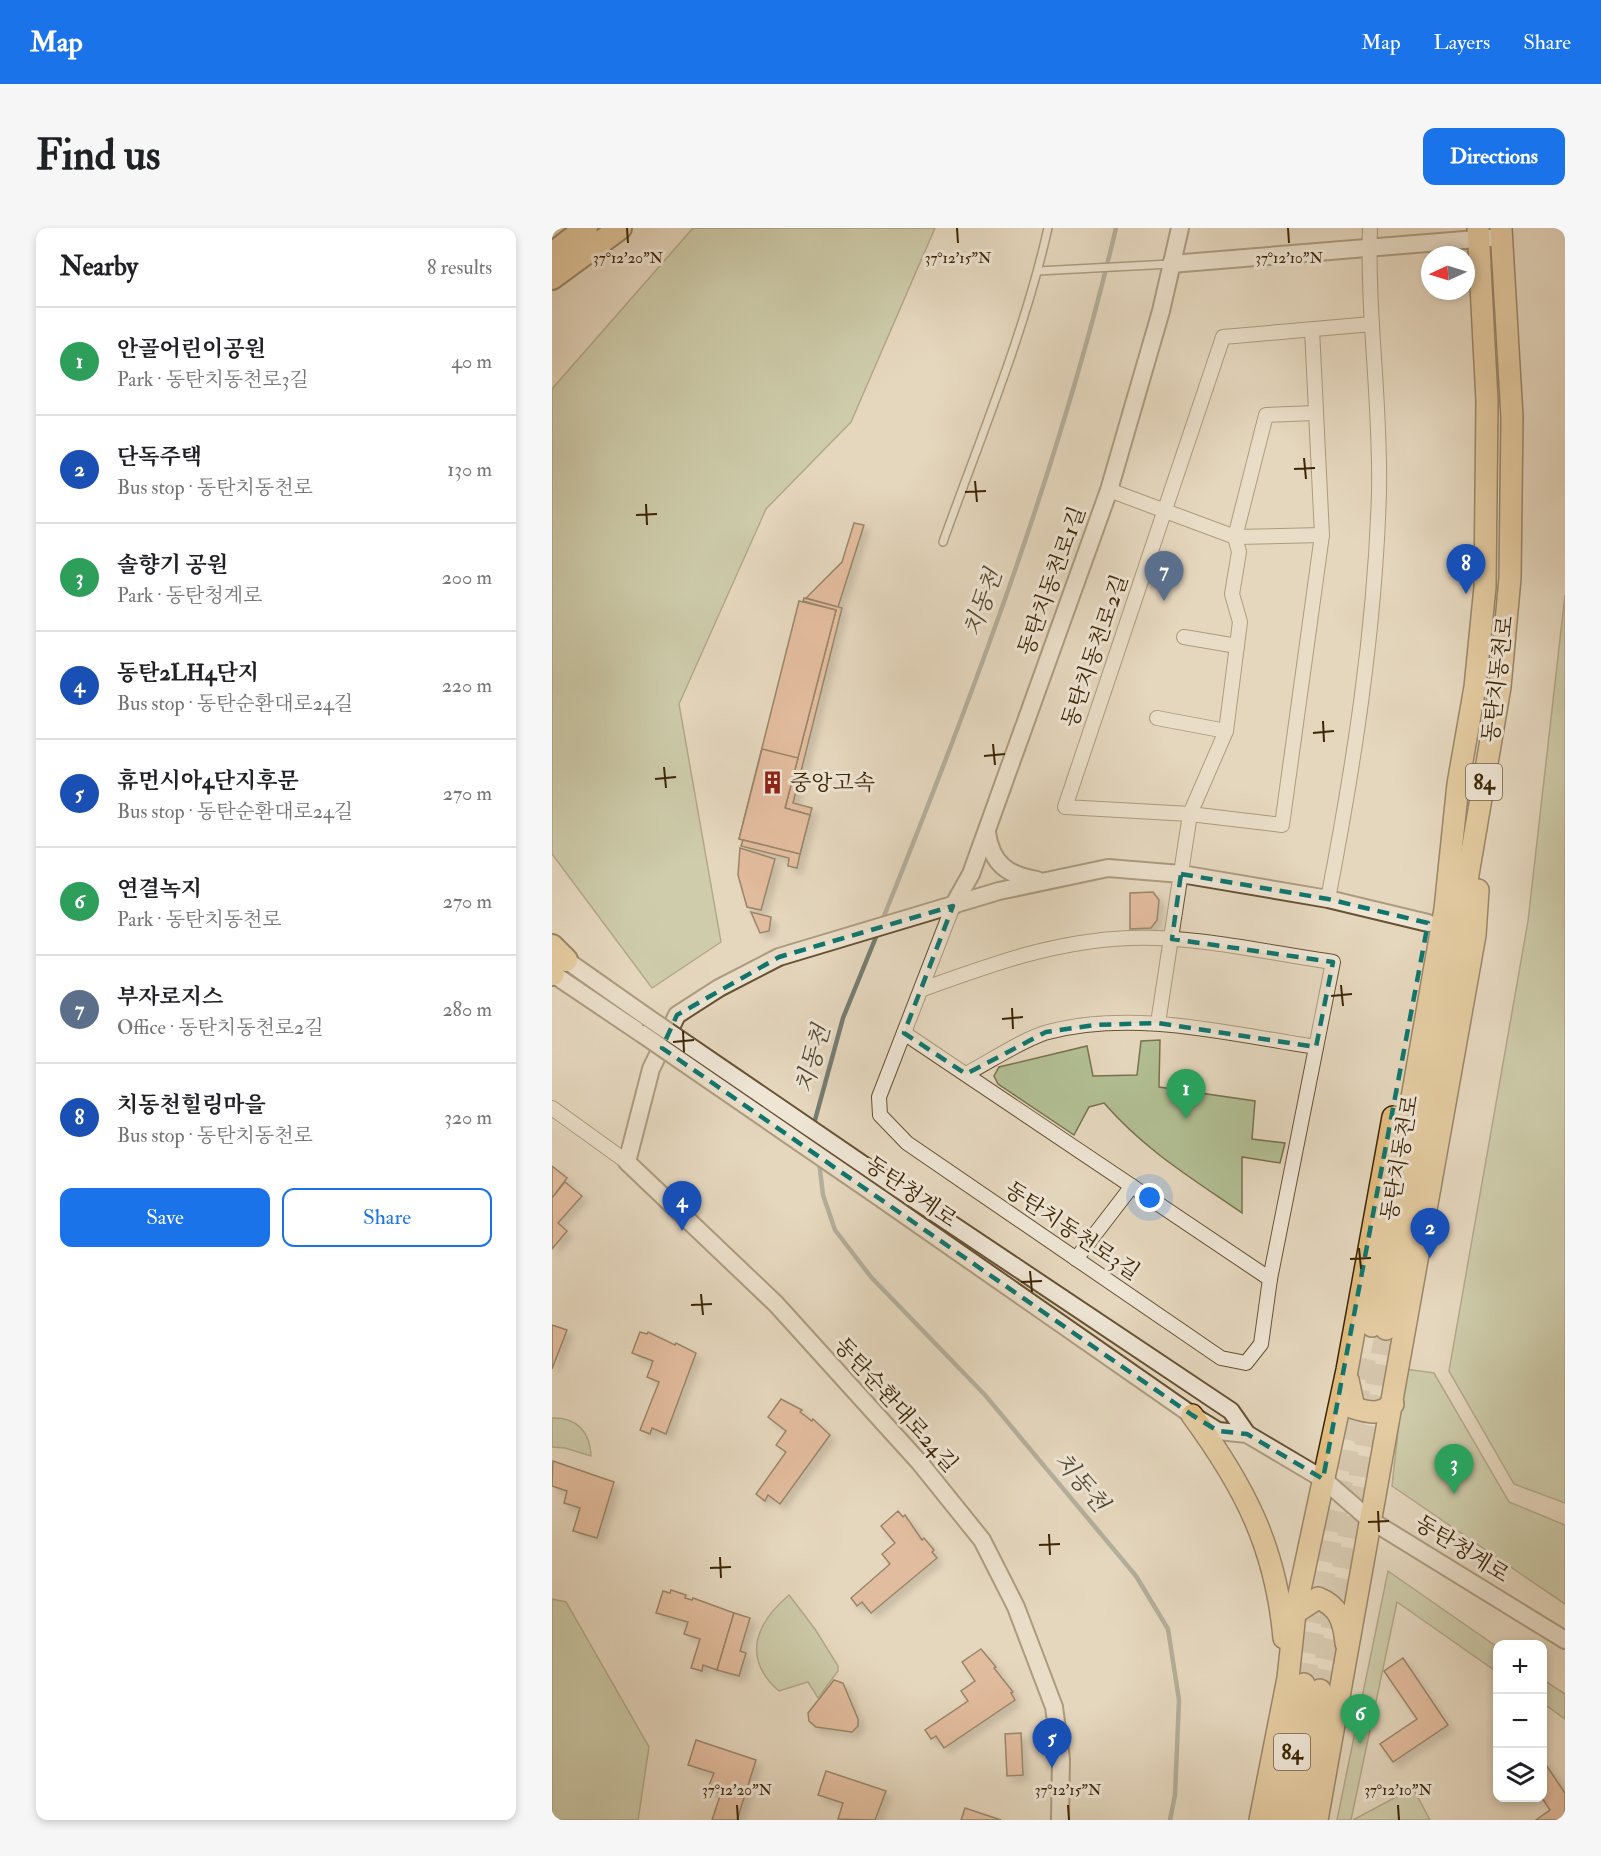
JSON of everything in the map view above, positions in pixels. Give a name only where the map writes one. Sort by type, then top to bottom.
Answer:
[{"type":"highway","points":[[552,278],[561,259],[586,228]]},
{"type":"highway","points":[[552,291],[561,259],[620,228]]},
{"type":"main road","name":"동탄치동천로","points":[[1478,233],[1487,401],[1485,575],[1475,687],[1458,784],[1445,909],[1379,1328],[1482,796],[1500,687],[1510,578],[1512,417],[1501,232]]},
{"type":"main road","points":[[1260,1820],[1304,1684],[1295,1613],[1347,1370],[1428,923],[1458,784]]},
{"type":"main road","points":[[1317,1820],[1348,1659],[1437,1136],[1475,935],[1482,796]]},
{"type":"main road","points":[[1347,1370],[1354,1408],[1371,1413],[1382,1413],[1393,1404]]},
{"type":"main road","points":[[1192,1415],[1225,1459],[1259,1525],[1304,1684]]},
{"type":"main road","points":[[1295,1613],[1318,1598],[1330,1603],[1337,1610],[1345,1628],[1348,1659]]},
{"type":"main road","name":"84","points":[[1280,1820],[1304,1684]]},
{"type":"main road","name":"84","points":[[1297,1820],[1304,1684]]},
{"type":"street","name":"동탄치동천로1길","points":[[953,906],[970,874],[1108,490],[1161,311],[1180,228]]},
{"type":"street","points":[[1328,899],[1352,778],[1365,682],[1376,541],[1379,490],[1370,228]]},
{"type":"street","name":"동탄치동천로","points":[[1171,264],[1369,249],[1478,233],[1501,232]]},
{"type":"street","name":"동탄치동천로2길","points":[[1312,329],[1322,535],[1281,825],[1190,814],[1065,807],[1223,337],[1312,329],[1372,324]]},
{"type":"street","points":[[1158,1023],[1190,814],[1226,731],[1240,622],[1232,594],[1239,552],[1235,537],[1266,414],[1316,413]]},
{"type":"street","points":[[1108,490],[1235,537],[1322,535]]},
{"type":"street","points":[[1185,637],[1237,646]]},
{"type":"street","points":[[1157,718],[1226,731]]},
{"type":"street","points":[[986,830],[990,852],[1005,869],[1019,877],[1044,881]]},
{"type":"street","points":[[627,1162],[651,1069],[677,1015],[719,987],[778,957],[1044,881],[1108,868],[1181,874],[1328,899],[1428,923]]},
{"type":"street","name":"동탄치동천로3길","points":[[923,989],[1014,956],[1057,946],[1130,938],[1172,939],[1332,962],[1270,1279],[1261,1344],[1246,1363],[1221,1358],[907,1143],[880,1115],[879,1097],[923,989],[953,906]]},
{"type":"street","name":"동탄청계로","points":[[554,963],[647,1017],[1231,1411],[1247,1434],[1323,1479],[1370,1520],[1565,1640]]},
{"type":"street","name":"동탄청계로","points":[[554,963],[642,1034],[1192,1415],[1218,1431],[1247,1434]]},
{"type":"street","points":[[966,1074],[1046,1032],[1095,1025],[1158,1023],[1316,1047]]},
{"type":"street","points":[[904,1033],[1270,1279]]},
{"type":"street","name":"동탄순환대로24길","points":[[552,1107],[627,1162],[776,1304],[920,1463],[982,1540],[1016,1607],[1054,1707],[1061,1760],[1060,1820]]},
{"type":"street","points":[[1076,1258],[1132,1186]]},
{"type":"lane","points":[[943,542],[1038,271],[1048,228]]},
{"type":"lane","points":[[1038,271],[1171,264]]},
{"type":"highlighted area","points":[[1181,874],[1328,899],[1428,923],[1323,1479],[1247,1434],[1218,1431],[1192,1415],[662,1048],[677,1015],[779,957],[953,906],[904,1033],[966,1074],[1046,1032],[1095,1025],[1158,1023],[1316,1047],[1333,962],[1172,939]]},
{"type":"green space","points":[[693,228],[935,228],[851,422],[766,509],[679,704],[721,942],[652,988],[552,854],[552,389]]},
{"type":"green space","points":[[1565,595],[1565,1503],[1514,1484],[1449,1371],[1528,921]]},
{"type":"green space","points":[[1160,1040],[1159,1087],[1255,1101],[1252,1139],[1285,1143],[1280,1163],[1242,1157],[1242,1213],[1152,1149],[1104,1103],[1089,1107],[1074,1135],[998,1084],[994,1076],[999,1067],[1087,1046],[1093,1076],[1137,1075],[1141,1041]]},
{"type":"green space","points":[[1405,1369],[1434,1373],[1509,1502],[1565,1525],[1565,1604],[1392,1486]]},
{"type":"green space","points":[[552,1418],[561,1418],[575,1423],[585,1433],[591,1456],[565,1448],[552,1447]]},
{"type":"green space","points":[[1388,1571],[1493,1644],[1493,1669],[1397,1602],[1351,1820],[1337,1820]]},
{"type":"green space","points":[[789,1595],[815,1629],[838,1666],[838,1671],[818,1698],[808,1682],[779,1691],[767,1679],[760,1666],[757,1641],[761,1629],[768,1617]]},
{"type":"green space","points":[[552,1599],[566,1602],[649,1747],[638,1820],[552,1820]]},
{"type":"green space","points":[[1547,1682],[1565,1694],[1565,1719],[1547,1706]]},
{"type":"green space","points":[[1413,1788],[1430,1820],[1353,1820]]},
{"type":"building","points":[[854,523],[864,525],[838,607],[806,598],[842,562]]},
{"type":"building","points":[[804,598],[842,608],[793,803],[812,808],[810,815],[785,808],[836,610],[803,601]]},
{"type":"building","points":[[799,601],[836,610],[785,808],[810,815],[800,854],[739,839]]},
{"type":"building","name":"중앙고속","points":[[762,749],[798,758],[785,808],[810,815],[800,854],[739,839]]},
{"type":"building","points":[[743,840],[800,854],[797,868],[788,866],[789,858],[741,846]]},
{"type":"building","points":[[740,848],[775,859],[761,910],[747,907],[738,875]]},
{"type":"building","points":[[1153,892],[1159,900],[1157,920],[1151,928],[1130,929],[1130,893]]},
{"type":"building","points":[[751,912],[771,917],[769,931],[760,933]]},
{"type":"building","points":[[552,1166],[567,1178],[552,1198]]},
{"type":"building","points":[[565,1182],[582,1196],[558,1223],[567,1231],[552,1249],[552,1198]]},
{"type":"building","points":[[552,1325],[567,1330],[552,1369]]},
{"type":"building","points":[[640,1332],[647,1334],[648,1332],[696,1353],[666,1434],[652,1428],[650,1434],[640,1430],[659,1382],[647,1377],[653,1361],[632,1353]]},
{"type":"building","points":[[781,1399],[802,1410],[800,1412],[812,1421],[813,1419],[830,1435],[780,1504],[768,1495],[765,1501],[756,1494],[786,1452],[776,1445],[786,1431],[768,1417]]},
{"type":"building","points":[[553,1461],[614,1482],[597,1538],[573,1531],[580,1508],[564,1503],[567,1491],[552,1486]]},
{"type":"building","points":[[898,1511],[903,1517],[905,1515],[922,1540],[924,1538],[934,1550],[932,1552],[937,1558],[871,1613],[862,1602],[857,1606],[851,1598],[890,1564],[882,1554],[895,1543],[881,1526]]},
{"type":"building","points":[[671,1590],[686,1595],[685,1598],[692,1600],[693,1598],[734,1613],[717,1670],[703,1665],[702,1671],[691,1668],[700,1639],[684,1634],[688,1622],[656,1613],[663,1591],[670,1593]]},
{"type":"building","points":[[734,1613],[750,1618],[740,1651],[746,1653],[739,1676],[717,1670]]},
{"type":"building","points":[[981,1649],[1013,1692],[1011,1693],[1015,1700],[944,1748],[936,1736],[931,1739],[925,1730],[968,1701],[961,1691],[975,1681],[962,1662]]},
{"type":"building","points":[[1403,1658],[1448,1725],[1393,1762],[1380,1744],[1417,1719],[1384,1671]]},
{"type":"building","points":[[834,1680],[843,1683],[858,1719],[858,1726],[852,1732],[816,1727],[809,1721],[808,1713]]},
{"type":"building","points":[[1021,1733],[1023,1775],[1007,1776],[1005,1734]]},
{"type":"building","points":[[696,1740],[756,1760],[737,1820],[712,1820],[721,1793],[708,1788],[714,1773],[688,1765]]},
{"type":"building","points":[[1547,1766],[1565,1793],[1565,1820],[1536,1820],[1550,1810],[1545,1802],[1547,1802]]},
{"type":"building","points":[[826,1771],[886,1791],[875,1820],[838,1819],[843,1803],[818,1795]]},
{"type":"building","points":[[965,1808],[1001,1820],[961,1820]]},
{"type":"waterway","name":"치동천","points":[[882,921],[949,752],[1042,491],[1094,316],[1116,228]]},
{"type":"waterway","name":"치동천","points":[[815,1126],[843,1018],[878,932]]},
{"type":"waterway","name":"치동천","points":[[819,1161],[823,1195],[835,1230],[871,1277],[985,1395],[1136,1576],[1168,1629],[1179,1700],[1175,1795],[1170,1820]]},
{"type":"tunnel","points":[[1320,1690],[1386,1329]]},
{"type":"tunnel","points":[[1304,1684],[1366,1356]]},
{"type":"place","name":"치동천힐링마을","points":[[1466,594]]},
{"type":"place","name":"부자로지스","points":[[1164,601]]},
{"type":"place","name":"중앙고속","points":[[772,783]]},
{"type":"place","name":"안골어린이공원","points":[[1186,1119]]},
{"type":"place","name":"동탄2LH4단지","points":[[682,1231]]},
{"type":"place","name":"단독주택","points":[[1430,1258]]},
{"type":"place","name":"솔향기 공원","points":[[1454,1494]]},
{"type":"place","name":"연결녹지","points":[[1360,1744]]},
{"type":"place","name":"휴먼시아4단지후문","points":[[1052,1768]]}]
